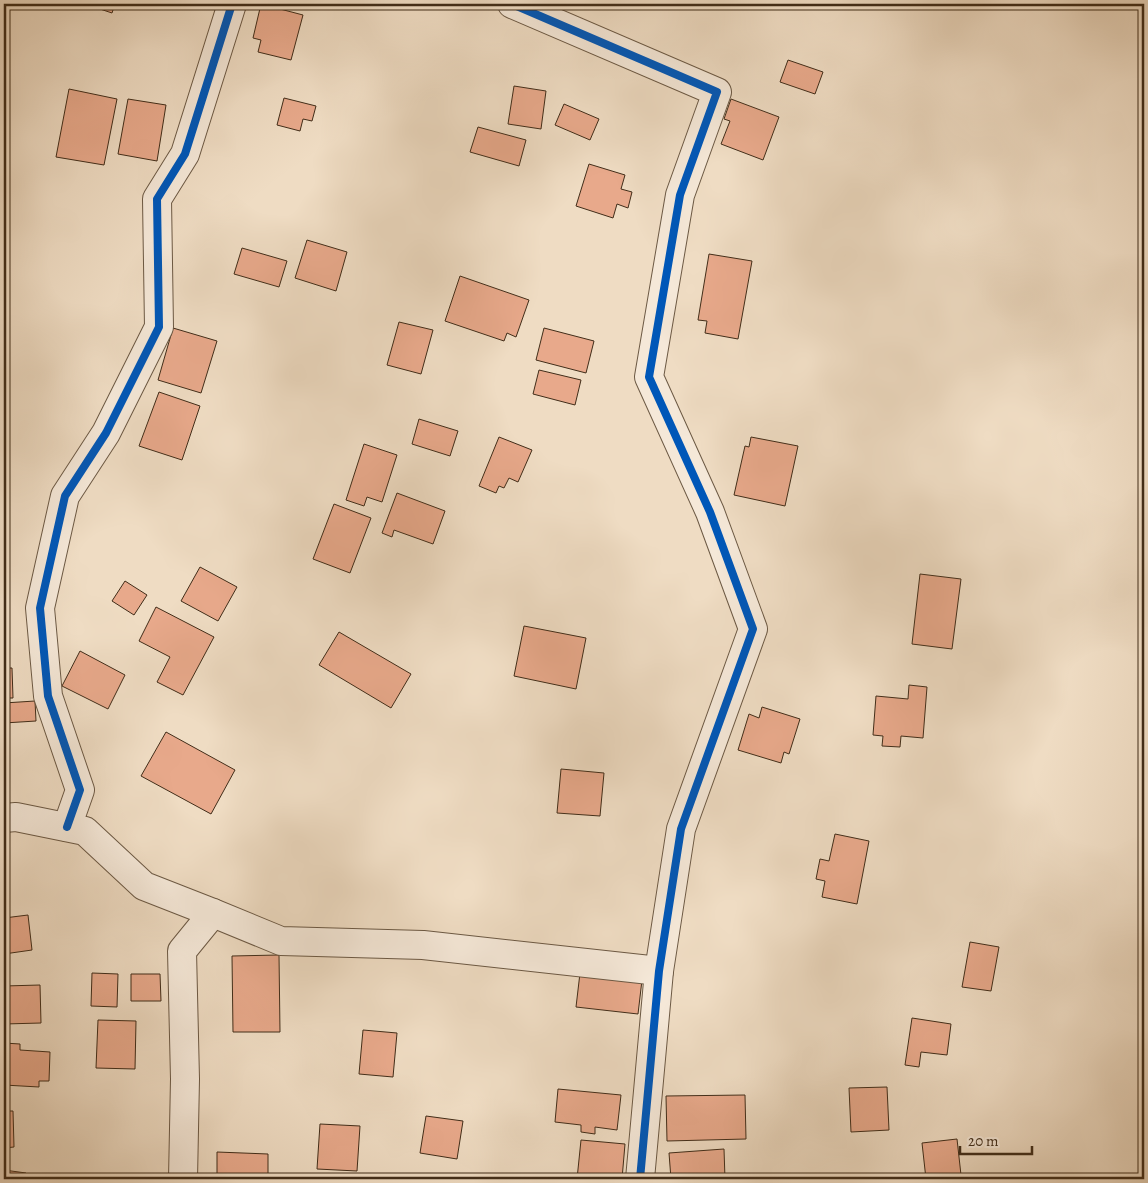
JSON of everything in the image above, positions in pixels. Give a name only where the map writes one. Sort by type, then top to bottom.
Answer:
[{"type":"street","points":[[67,827],[80,790],[48,696],[40,608],[66,496],[106,433],[159,327],[157,199],[185,154],[232,4]]},
{"type":"street","points":[[512,4],[717,92],[680,194],[649,377],[710,512],[753,629],[681,829],[659,971],[640,1179]]},
{"type":"street","points":[[4,818],[16,817],[84,831],[144,886],[281,941],[423,945],[659,971]]},
{"type":"street","points":[[183,1179],[185,1079],[182,951],[213,913]]},
{"type":"building","points":[[85,4],[115,4],[112,13]]},
{"type":"building","points":[[261,4],[303,15],[291,60],[258,52],[261,40],[253,38]]},
{"type":"building","points":[[788,60],[823,72],[815,94],[780,82]]},
{"type":"building","points":[[514,86],[546,91],[541,129],[508,124]]},
{"type":"building","points":[[69,89],[117,99],[104,165],[56,157]]},
{"type":"building","points":[[284,98],[316,106],[312,121],[303,119],[300,131],[277,125]]},
{"type":"building","points":[[128,99],[166,105],[157,161],[118,154]]},
{"type":"building","points":[[731,99],[779,117],[763,160],[721,144],[730,121],[724,119]]},
{"type":"building","points":[[564,104],[599,119],[590,140],[555,125]]},
{"type":"building","points":[[478,127],[526,140],[519,166],[470,152]]},
{"type":"building","points":[[589,164],[625,175],[621,189],[632,192],[628,208],[617,204],[613,218],[576,206]]},
{"type":"building","points":[[307,240],[347,252],[336,291],[295,278]]},
{"type":"building","points":[[242,248],[287,261],[279,287],[234,274]]},
{"type":"building","points":[[709,254],[752,261],[738,339],[705,333],[707,321],[698,320]]},
{"type":"building","points":[[460,276],[529,300],[516,337],[507,333],[504,341],[445,321]]},
{"type":"building","points":[[399,322],[433,330],[421,374],[387,365]]},
{"type":"building","points":[[173,328],[217,341],[201,393],[158,380]]},
{"type":"building","points":[[544,328],[594,341],[586,373],[536,360]]},
{"type":"building","points":[[539,370],[581,380],[575,405],[533,394]]},
{"type":"building","points":[[159,392],[200,406],[182,460],[139,446]]},
{"type":"building","points":[[419,419],[458,431],[450,456],[412,444]]},
{"type":"building","points":[[499,437],[532,450],[518,482],[509,478],[504,488],[499,486],[496,493],[479,486]]},
{"type":"building","points":[[751,437],[798,446],[785,506],[734,495],[745,446],[749,447]]},
{"type":"building","points":[[364,444],[397,455],[382,502],[367,497],[364,506],[346,500]]},
{"type":"building","points":[[397,493],[445,511],[433,544],[394,530],[392,537],[382,533]]},
{"type":"building","points":[[334,504],[371,518],[350,573],[313,559]]},
{"type":"building","points":[[200,567],[237,587],[218,621],[181,601]]},
{"type":"building","points":[[920,574],[961,579],[952,649],[912,644]]},
{"type":"building","points":[[125,581],[147,595],[134,615],[112,601]]},
{"type":"building","points":[[156,607],[214,637],[183,695],[157,682],[170,657],[139,641]]},
{"type":"building","points":[[524,626],[586,638],[576,689],[514,676]]},
{"type":"building","points":[[339,632],[411,674],[391,708],[319,665]]},
{"type":"building","points":[[80,651],[125,675],[108,709],[62,686]]},
{"type":"building","points":[[4,668],[12,668],[13,698],[4,698]]},
{"type":"building","points":[[909,685],[927,687],[923,738],[901,736],[900,747],[882,746],[883,736],[873,735],[876,696],[908,699]]},
{"type":"building","points":[[35,701],[36,721],[4,723],[4,703]]},
{"type":"building","points":[[762,707],[800,719],[789,754],[784,752],[781,763],[738,750],[749,714],[759,718]]},
{"type":"building","points":[[166,732],[235,770],[211,814],[141,776]]},
{"type":"building","points":[[561,769],[604,773],[600,816],[557,813]]},
{"type":"building","points":[[835,834],[869,841],[857,904],[822,897],[825,881],[816,879],[820,859],[829,861]]},
{"type":"building","points":[[28,915],[32,950],[4,954],[4,918]]},
{"type":"building","points":[[970,942],[999,947],[991,991],[962,987]]},
{"type":"building","points":[[279,955],[280,1032],[233,1032],[232,956]]},
{"type":"building","points":[[92,973],[118,974],[117,1007],[91,1006]]},
{"type":"building","points":[[580,973],[642,980],[638,1014],[576,1007]]},
{"type":"building","points":[[131,974],[160,974],[161,1001],[131,1001]]},
{"type":"building","points":[[40,985],[41,1023],[4,1024],[4,986]]},
{"type":"building","points":[[912,1018],[951,1024],[947,1055],[921,1052],[919,1067],[905,1065]]},
{"type":"building","points":[[98,1020],[136,1021],[135,1069],[96,1068]]},
{"type":"building","points":[[363,1030],[397,1033],[393,1077],[359,1074]]},
{"type":"building","points":[[4,1043],[20,1044],[20,1050],[50,1052],[49,1081],[39,1081],[39,1087],[4,1085]]},
{"type":"building","points":[[887,1087],[889,1130],[851,1132],[849,1088]]},
{"type":"building","points":[[558,1089],[621,1095],[617,1130],[595,1127],[595,1134],[581,1132],[581,1125],[555,1122]]},
{"type":"building","points":[[745,1095],[746,1139],[667,1141],[666,1096]]},
{"type":"building","points":[[4,1111],[13,1111],[14,1147],[4,1148]]},
{"type":"building","points":[[426,1116],[463,1121],[457,1159],[420,1153]]},
{"type":"building","points":[[320,1124],[360,1126],[357,1171],[317,1169]]},
{"type":"building","points":[[957,1139],[961,1175],[926,1179],[922,1143]]},
{"type":"building","points":[[581,1140],[625,1144],[622,1179],[577,1179]]},
{"type":"building","points":[[724,1149],[725,1179],[671,1179],[669,1153]]},
{"type":"building","points":[[217,1152],[268,1154],[268,1179],[217,1179]]},
{"type":"building","points":[[4,1170],[26,1173],[25,1179],[4,1179]]},
{"type":"cycle path","points":[[67,827],[80,790],[48,696],[40,608],[65,496],[106,433],[159,327],[157,199],[185,154],[232,4]]},
{"type":"cycle path","points":[[512,4],[717,92],[680,195],[649,377],[710,512],[753,629],[681,829],[659,971],[640,1179]]}]
